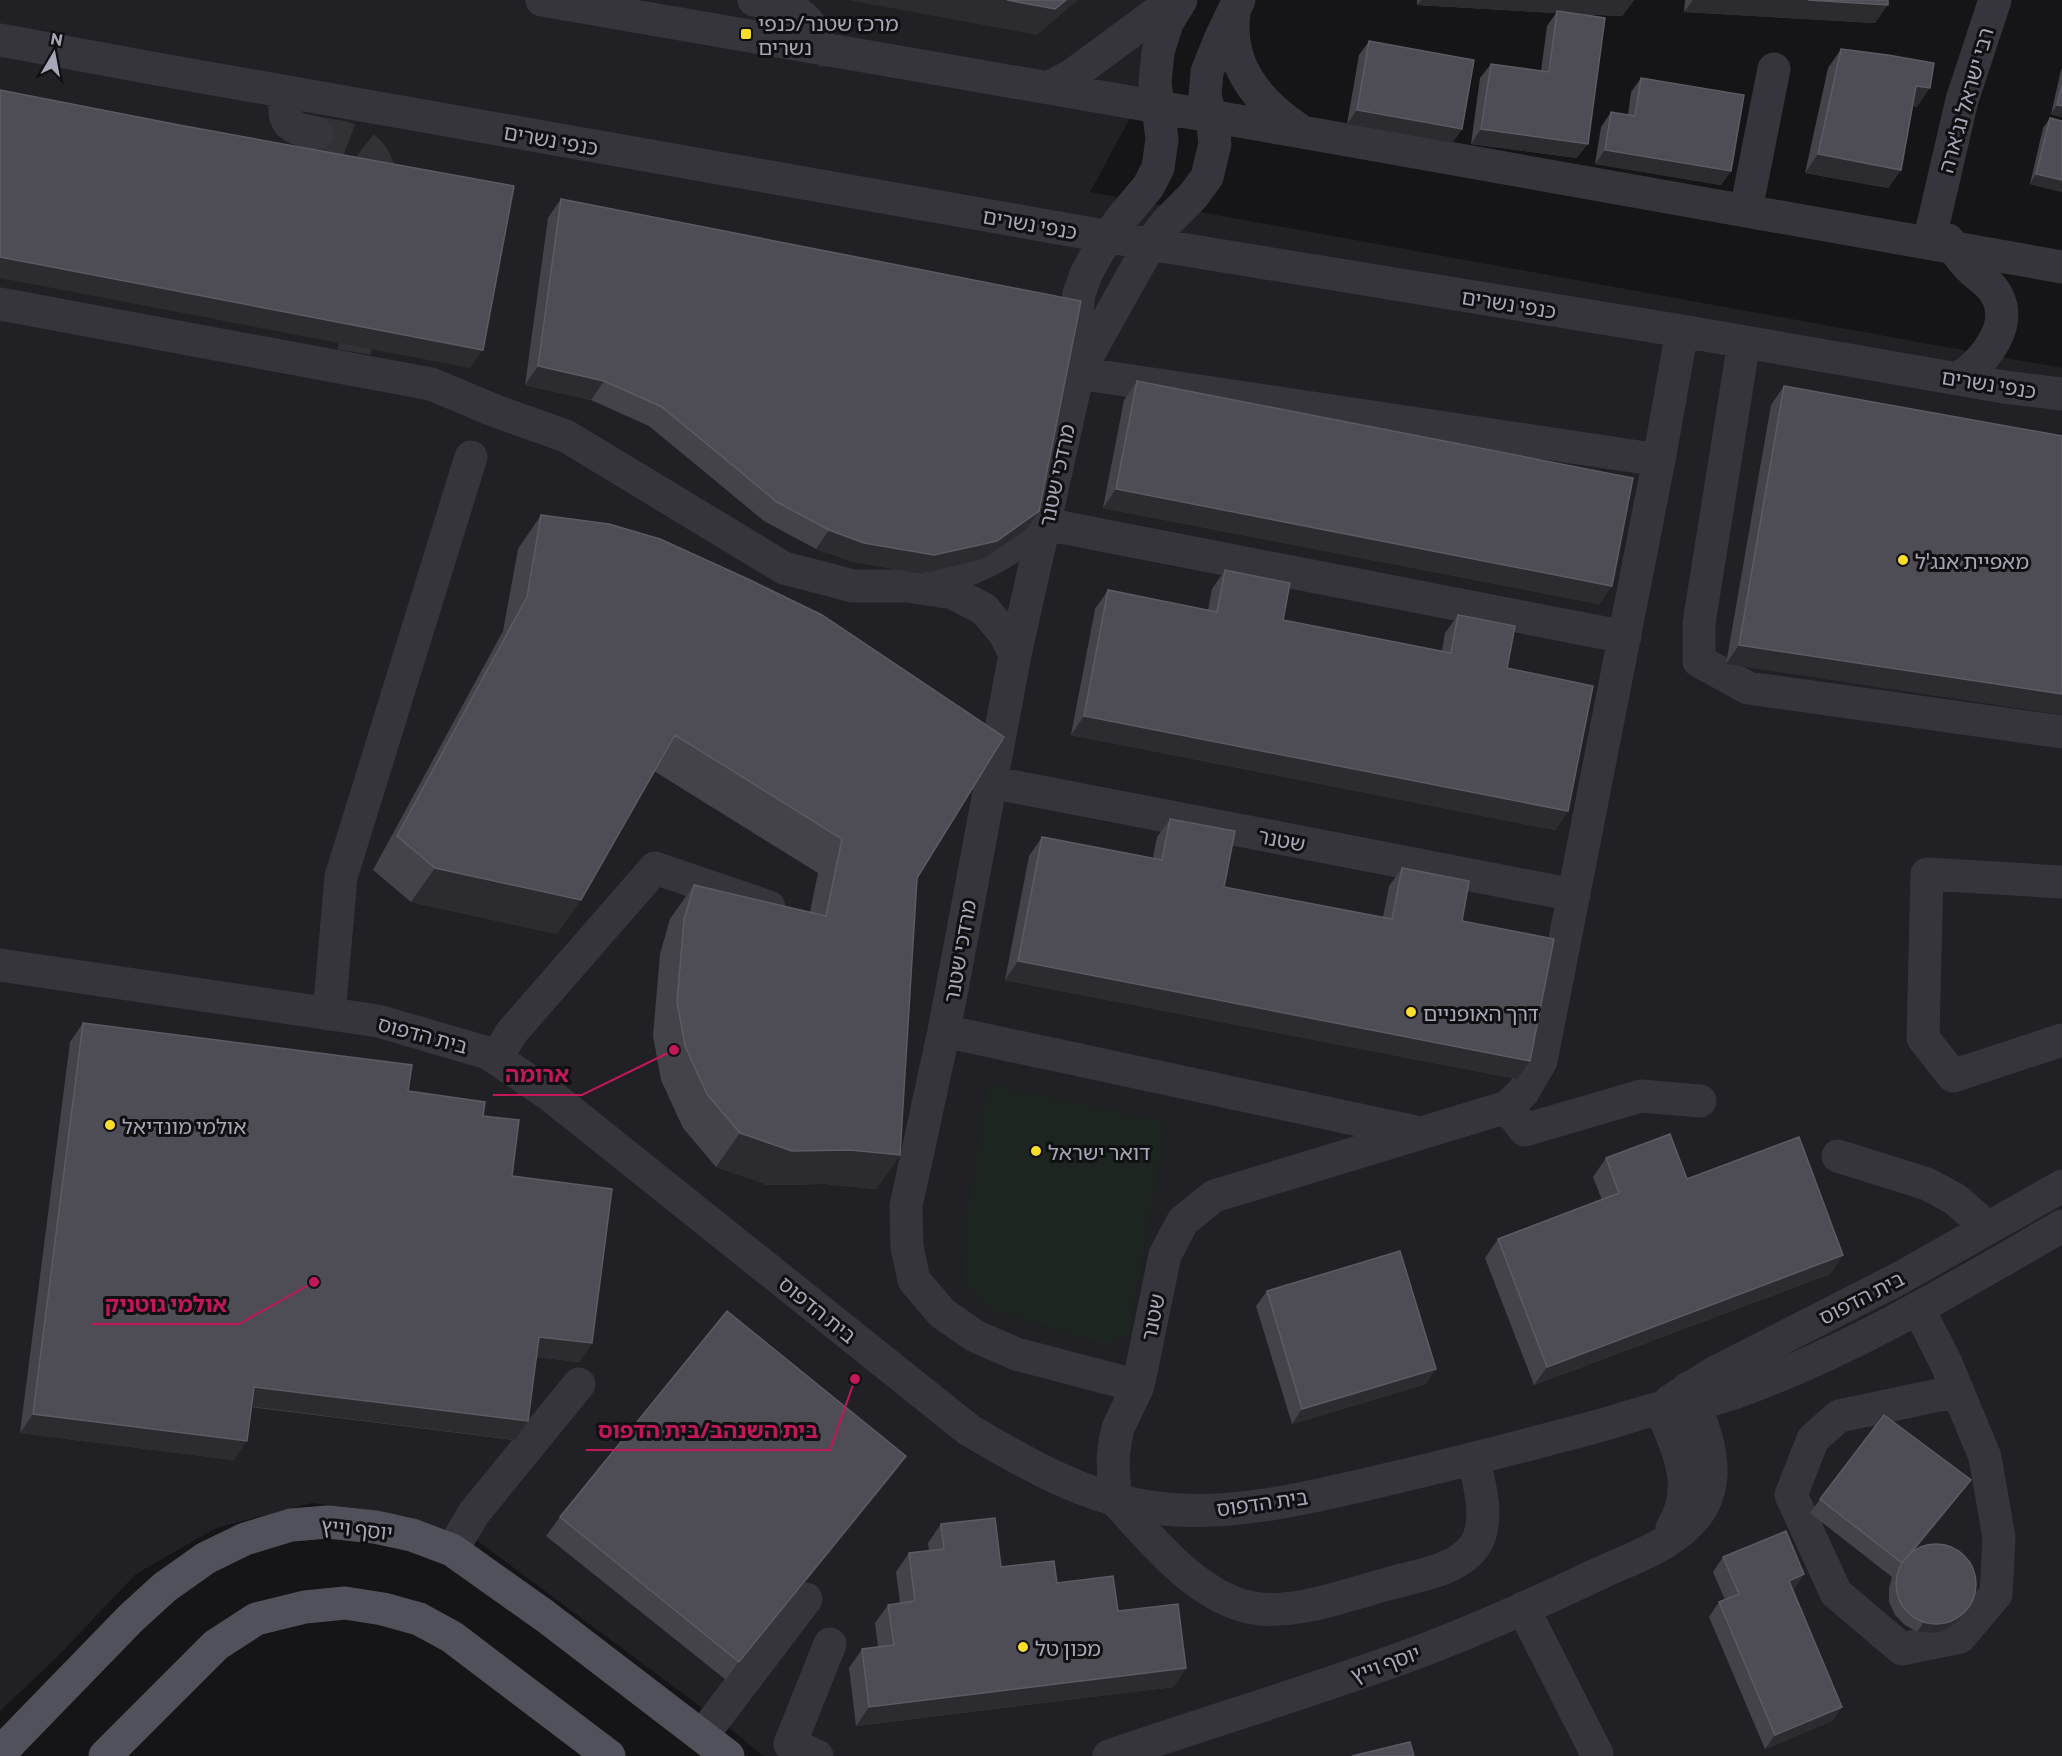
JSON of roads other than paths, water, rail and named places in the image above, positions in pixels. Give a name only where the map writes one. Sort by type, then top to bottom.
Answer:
[{"type":"main road","name":"יוסף וייץ","points":[[0,1753],[132,1618],[165,1587],[206,1558],[245,1539],[291,1525],[328,1522],[412,1534],[452,1550],[545,1616],[728,1756]]},
{"type":"main road","points":[[105,1756],[216,1645],[256,1619],[305,1607],[345,1603],[383,1609],[419,1619],[452,1637],[609,1756]]},
{"type":"street","points":[[542,0],[2062,267]]},
{"type":"street","points":[[754,0],[781,5],[799,13],[813,28],[824,50]]},
{"type":"street","points":[[1048,88],[1071,76],[1174,0]]},
{"type":"street","name":"מרדכי שטנר","points":[[1138,1386],[1016,1354],[975,1336],[942,1313],[914,1280],[907,1247],[906,1206],[944,1031],[1015,655],[1078,373],[1079,294],[1086,274],[1108,236],[1148,187],[1155,174],[1162,147],[1155,82],[1158,52],[1167,23],[1180,0]]},
{"type":"street","name":"רבי ישראל נג'ארה","points":[[1958,379],[1976,366],[1988,352],[1999,331],[2001,314],[1999,300],[1992,288],[1940,244],[1942,229],[1938,201],[1962,100],[1995,0]]},
{"type":"street","points":[[1237,3],[1233,43],[1245,75],[1253,90],[1266,105],[1302,132]]},
{"type":"street","name":"מרדכי שטנר","points":[[1078,373],[1150,244],[1207,177],[1215,144],[1205,96],[1207,72],[1237,3]]},
{"type":"street","name":"כנפי נשרים","points":[[0,40],[1150,244],[1682,331],[1958,379],[2062,394]]},
{"type":"street","points":[[1746,210],[1774,69]]},
{"type":"street","points":[[286,92],[285,119],[298,130],[317,133]]},
{"type":"street","points":[[0,304],[352,360],[431,384],[566,436],[784,568],[853,586],[907,586],[953,593],[984,609],[1005,634],[1015,655]]},
{"type":"street","points":[[1682,331],[1625,637],[1541,1061],[1523,1092],[1507,1107],[1525,1130],[1641,1096],[1700,1101]]},
{"type":"street","points":[[1744,342],[1700,623],[1699,661],[1748,688],[2062,732]]},
{"type":"street","points":[[1078,373],[1659,460]]},
{"type":"street","points":[[329,1014],[340,877],[471,457]]},
{"type":"street","points":[[907,586],[946,578],[987,563],[1045,524],[1625,637]]},
{"type":"street","name":"שטנר","points":[[990,782],[1574,895]]},
{"type":"street","points":[[496,1058],[513,1032],[655,868],[797,916]]},
{"type":"street","points":[[2062,882],[1927,874],[1923,1038],[1953,1076],[2062,1040]]},
{"type":"street","name":"בית הדפוס","points":[[0,965],[378,1021],[488,1053],[550,1095],[969,1430],[1030,1466],[1114,1500],[1190,1512],[1312,1496],[1474,1459],[1661,1408],[1691,1396],[1741,1358],[1900,1278],[2062,1186]]},
{"type":"street","name":"שטנר","points":[[944,1031],[1422,1134]]},
{"type":"street","name":"שטנר","points":[[1138,1386],[1166,1255],[1183,1221],[1214,1196],[1507,1107]]},
{"type":"street","points":[[1838,1156],[1928,1184],[1954,1200],[1988,1228]]},
{"type":"street","name":"בית הדפוס","points":[[1691,1396],[1725,1396],[1793,1370],[1918,1308],[2062,1226]]},
{"type":"street","points":[[1918,1308],[1958,1391],[1985,1457],[2000,1538],[1996,1594],[1960,1637],[1902,1649],[1836,1593],[1791,1495],[1813,1439],[1839,1416],[1958,1391]]},
{"type":"street","points":[[452,1550],[474,1513],[579,1384]]},
{"type":"street","points":[[1138,1386],[1118,1428],[1115,1442],[1114,1500],[1174,1563],[1210,1590],[1228,1600],[1249,1607],[1291,1607],[1320,1602],[1444,1568],[1466,1556],[1478,1541],[1483,1522],[1483,1505],[1474,1459]]},
{"type":"street","name":"יוסף וייץ","points":[[1109,1756],[1403,1657],[1523,1608],[1653,1548],[1684,1528],[1699,1512],[1708,1491],[1712,1473],[1711,1452],[1691,1396]]},
{"type":"street","name":"יוסף וייץ","points":[[1653,1548],[1670,1531],[1680,1515],[1684,1498],[1685,1479],[1682,1464],[1661,1408]]},
{"type":"street","points":[[702,1736],[806,1599]]},
{"type":"street","points":[[1523,1608],[1597,1754]]},
{"type":"street","points":[[817,1756],[790,1744],[830,1644]]},
{"type":"tunnel","points":[[317,133],[350,140],[368,151],[377,166],[379,175],[378,204]]},
{"type":"tunnel","points":[[354,352],[362,303]]},
{"type":"place","name":"מרכז שטנר/כנפי נשרים","points":[[746,34]]},
{"type":"place","name":"מאפיית אנג'ל","points":[[1903,560]]},
{"type":"place","name":"דרך האופניים","points":[[1411,1012]]},
{"type":"place","name":"ארומה","points":[[674,1050]]},
{"type":"place","name":"אולמי מונדיאל","points":[[110,1125]]},
{"type":"place","name":"דואר ישראל","points":[[1036,1151]]},
{"type":"place","name":"אולמי גוטניק","points":[[314,1282]]},
{"type":"place","name":"בית השנהב/בית הדפוס","points":[[855,1379]]},
{"type":"place","name":"מכון טל","points":[[1023,1647]]}]
